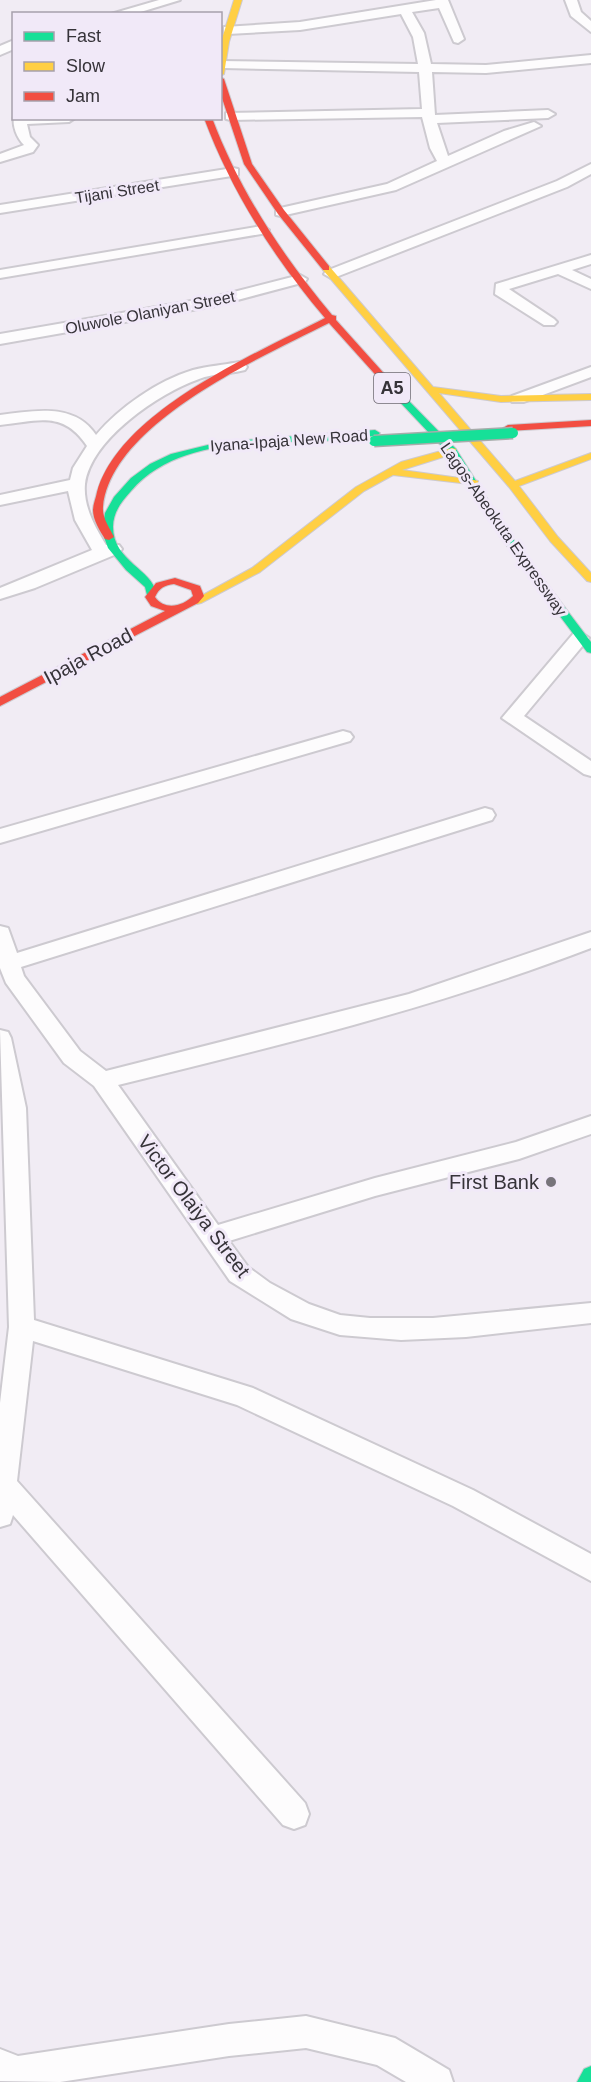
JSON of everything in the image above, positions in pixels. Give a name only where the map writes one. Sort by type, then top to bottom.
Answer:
[{"type":"main road","points":[[222,69],[228,30],[238,0]]},
{"type":"main road","name":"Lagos-Abeokuta Expressway","points":[[222,86],[248,164],[281,212],[331,274],[513,485],[554,539],[591,579]]},
{"type":"main road","name":"Lagos-Abeokuta Expressway","points":[[209,120],[216,144],[262,230],[380,375],[452,451],[505,536],[586,644]]},
{"type":"main road","points":[[175,610],[153,598],[150,586],[112,545],[98,508],[101,483],[114,459],[163,413],[239,367],[333,318]]},
{"type":"main road","points":[[429,389],[490,399],[591,397]]},
{"type":"main road","name":"Iyana-Ipaja New Road","points":[[511,431],[591,423]]},
{"type":"main road","name":"Iyana-Ipaja New Road","points":[[112,545],[111,510],[123,487],[138,475],[174,454],[195,448],[244,441],[591,429]]},
{"type":"main road","name":"Iyana-Ipaja New Road","points":[[124,516],[138,489],[155,477],[197,456],[266,446],[375,437]]},
{"type":"main road","points":[[197,601],[246,576],[286,549],[336,506],[390,472],[417,459],[452,451]]},
{"type":"main road","points":[[513,485],[557,466],[591,456]]},
{"type":"main road","points":[[390,472],[474,483]]},
{"type":"main road","points":[[112,545],[136,556],[159,576],[192,585],[246,576]]},
{"type":"main road","name":"Ipaja Road","points":[[0,688],[106,639],[153,598],[162,584],[175,581]]},
{"type":"main road","points":[[192,585],[198,592],[197,601]]},
{"type":"main road","name":"Ipaja Road","points":[[0,702],[175,610],[188,607],[197,601]]},
{"type":"main road","points":[[587,2082],[591,2076]]},
{"type":"street","points":[[125,12],[174,0]]},
{"type":"street","points":[[571,0],[575,13],[591,28]]},
{"type":"street","points":[[228,30],[258,30],[338,21],[442,2],[458,39]]},
{"type":"street","points":[[404,8],[419,38],[428,116],[435,148],[445,163]]},
{"type":"street","points":[[222,69],[424,66],[486,69],[591,59]]},
{"type":"street","points":[[231,116],[548,114]]},
{"type":"street","points":[[0,158],[28,149],[31,145],[24,138],[19,120]]},
{"type":"street","points":[[281,212],[391,187],[509,134],[534,126]]},
{"type":"street","points":[[331,274],[562,184],[591,168]]},
{"type":"street","name":"Tijani Street","points":[[0,209],[233,172]]},
{"type":"street","points":[[0,274],[262,230]]},
{"type":"street","points":[[549,322],[502,294],[501,287],[591,259]]},
{"type":"street","points":[[558,268],[591,285]]},
{"type":"street","name":"Oluwole Olaniyan Street","points":[[0,339],[215,301],[300,279]]},
{"type":"street","points":[[112,545],[87,531],[77,484],[96,447],[111,427],[153,394],[193,375],[239,367]]},
{"type":"street","points":[[518,399],[591,372]]},
{"type":"street","points":[[0,420],[46,415],[67,419],[81,426],[96,447]]},
{"type":"street","points":[[0,500],[77,484]]},
{"type":"street","points":[[0,594],[22,588],[112,545]]},
{"type":"street","points":[[586,644],[512,718],[540,734],[591,770]]},
{"type":"street","points":[[0,836],[115,806],[247,763],[343,737]]},
{"type":"street","points":[[8,976],[485,815]]},
{"type":"street","name":"Victor Olaiya Street","points":[[0,933],[8,976],[72,1057],[102,1080],[239,1274],[261,1291],[289,1306],[339,1325],[406,1330],[591,1313]]},
{"type":"street","points":[[102,1080],[368,1013],[550,957],[591,940]]},
{"type":"street","points":[[0,1038],[14,1108],[22,1327],[0,1515]]},
{"type":"street","points":[[213,1236],[375,1187],[519,1150],[591,1125]]},
{"type":"street","points":[[22,1327],[244,1396],[463,1498],[591,1569]]},
{"type":"street","points":[[3,1484],[294,1814]]},
{"type":"street","points":[[0,2066],[18,2072],[229,2040],[306,2032],[383,2050],[437,2082]]},
{"type":"traffic: fast","points":[[402,399],[452,451],[505,536],[591,650]]},
{"type":"traffic: fast","points":[[151,593],[150,586],[130,568],[114,548],[109,537],[108,525],[118,499],[134,480],[153,466],[174,456],[220,445],[375,433]]},
{"type":"traffic: fast","points":[[374,441],[513,433]]},
{"type":"traffic: fast","points":[[587,2082],[591,2076]]},
{"type":"traffic: slow","points":[[222,61],[225,42],[238,0]]},
{"type":"traffic: slow","points":[[326,268],[513,485],[554,539],[591,579]]},
{"type":"traffic: slow","points":[[429,389],[501,399],[591,397]]},
{"type":"traffic: slow","points":[[197,601],[256,570],[360,489],[405,464],[452,451]]},
{"type":"traffic: slow","points":[[513,485],[591,456]]},
{"type":"traffic: slow","points":[[394,472],[474,483]]},
{"type":"traffic: jam","points":[[222,85],[248,164],[281,212],[326,268]]},
{"type":"traffic: jam","points":[[209,120],[222,156],[241,194],[264,231],[317,303],[402,399]]},
{"type":"traffic: jam","points":[[109,537],[100,519],[98,507],[107,476],[127,447],[157,419],[192,394],[269,350],[333,318]]},
{"type":"traffic: jam","points":[[508,428],[591,423]]},
{"type":"traffic: jam","points":[[175,581],[196,588],[199,596],[190,605],[179,609],[155,604],[150,597],[154,590],[163,583],[175,581]]},
{"type":"traffic: jam","points":[[0,702],[175,610]]},
{"type":"place","name":"First Bank","points":[[551,1182]]}]
